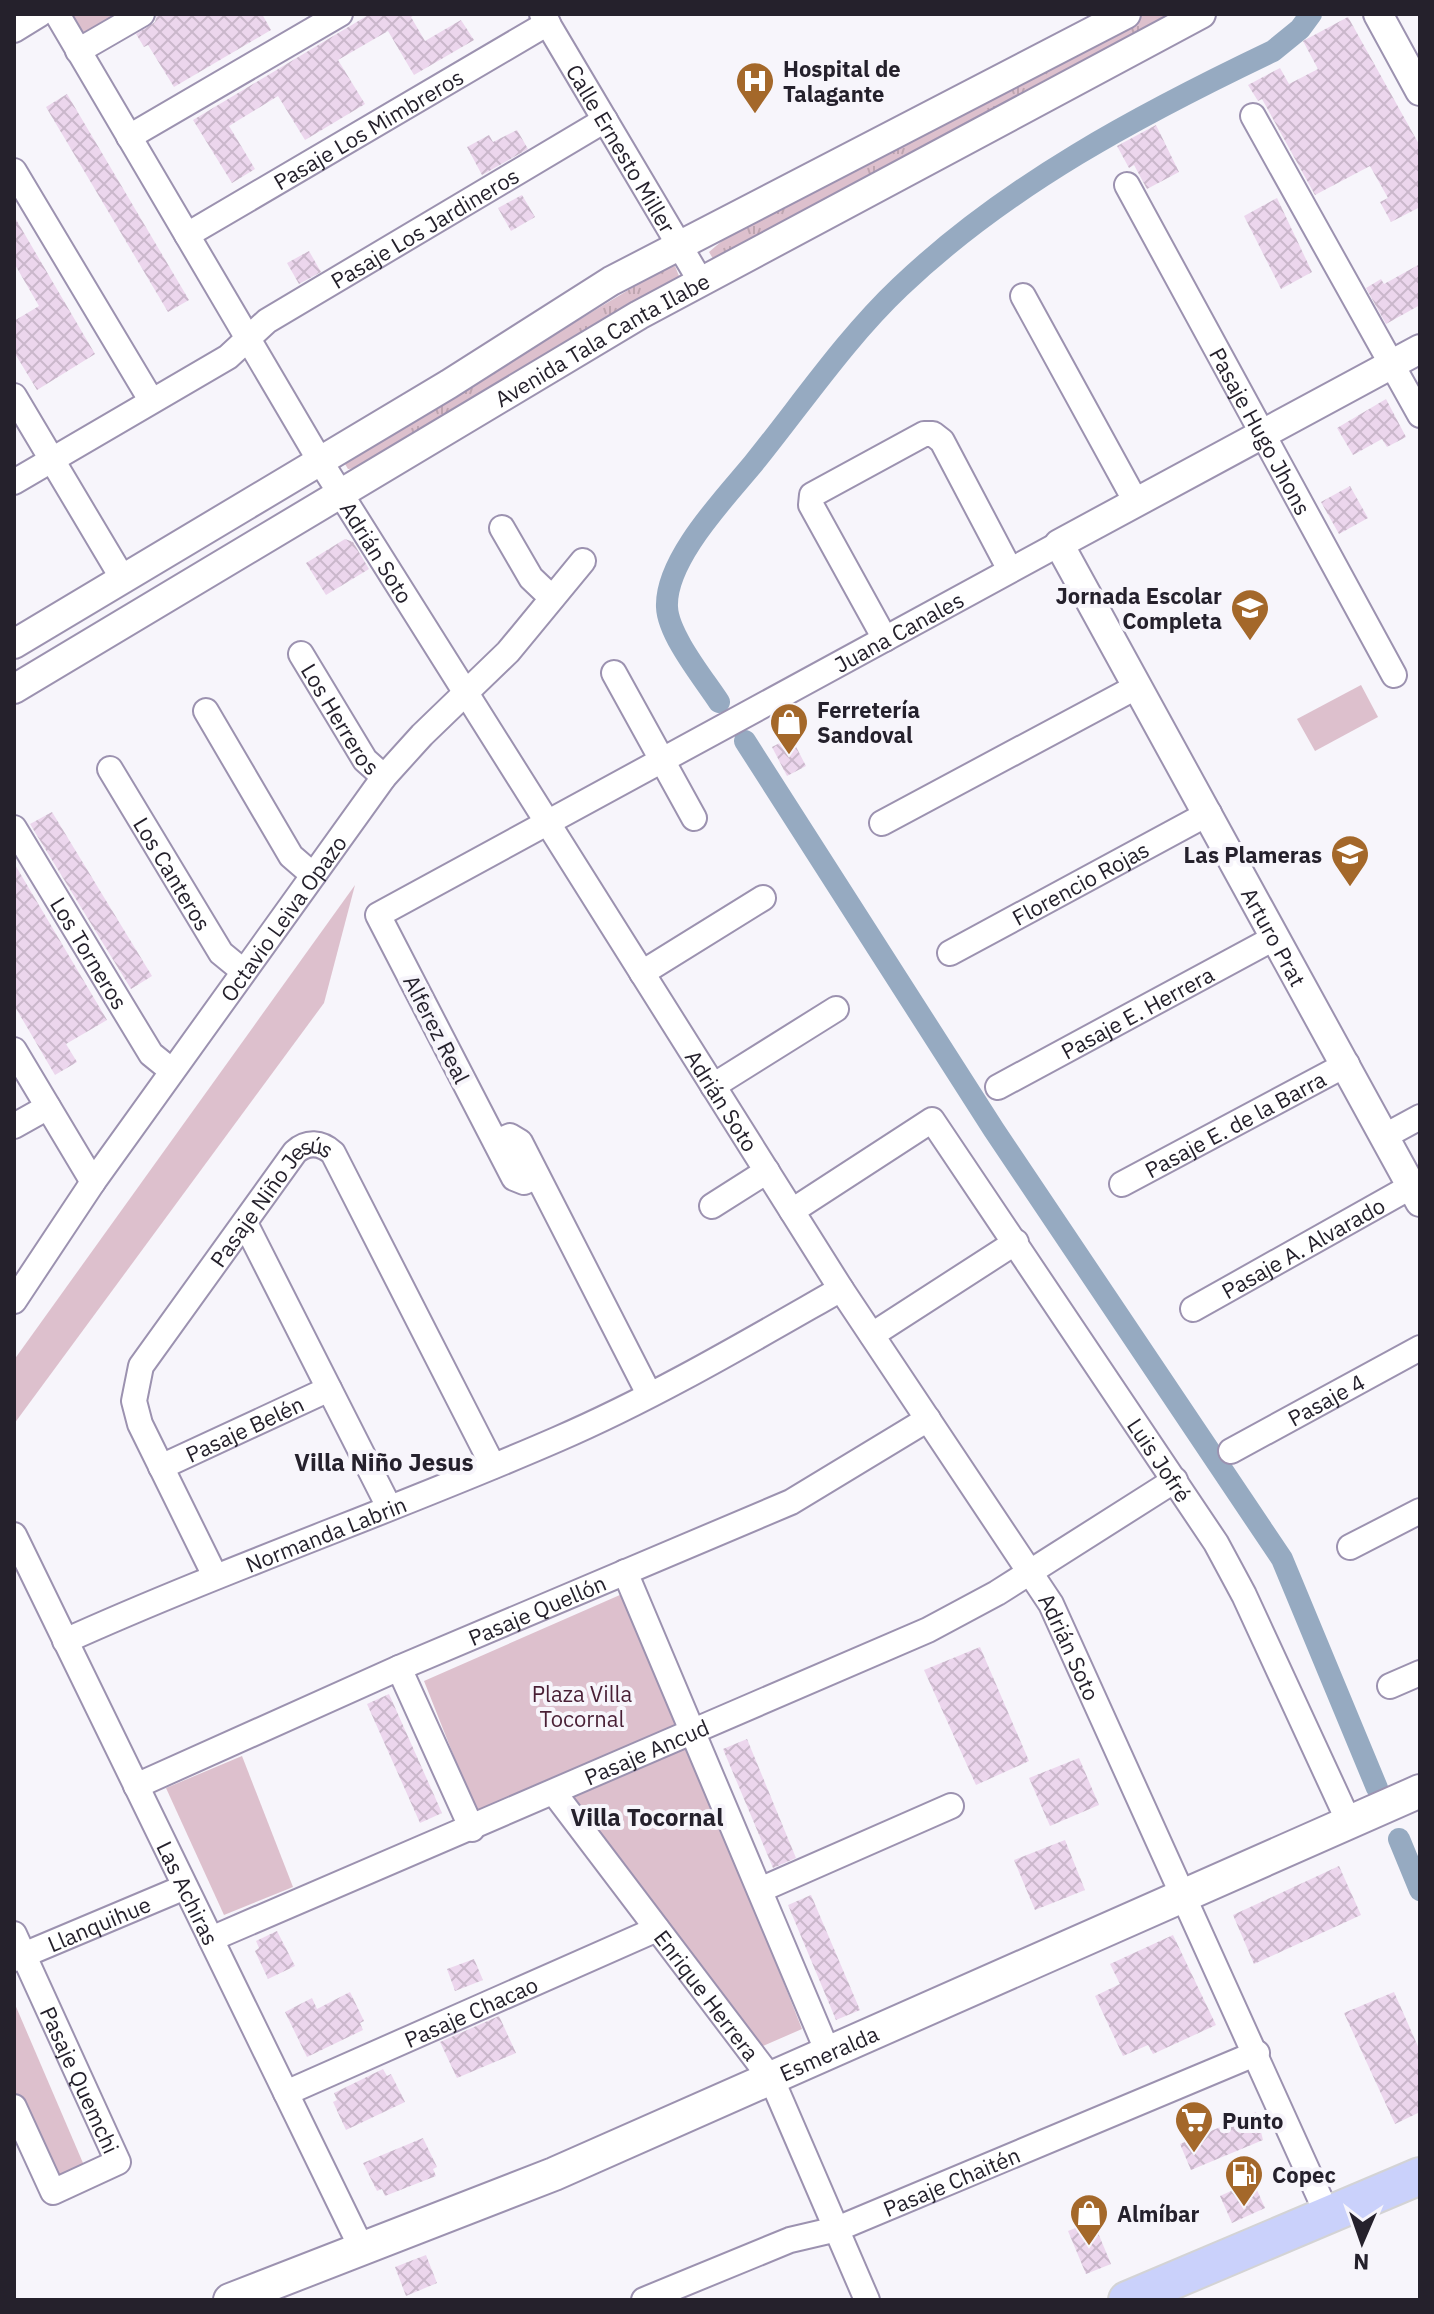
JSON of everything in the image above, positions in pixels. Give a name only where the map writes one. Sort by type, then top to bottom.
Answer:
[{"type":"main road","name":"Esmeralda","points":[[230,2300],[463,2212],[772,2080],[1348,1820],[1420,1791]]},
{"type":"main road","points":[[1144,2296],[1420,2176]]},
{"type":"street","points":[[14,30],[40,14]]},
{"type":"street","name":"Adrián Soto","points":[[57,14],[341,495],[841,1289],[1031,1572],[1075,1650],[1328,2216]]},
{"type":"street","points":[[78,51],[142,14]]},
{"type":"street","points":[[129,137],[340,14]]},
{"type":"street","name":"Avenida Tala Canta Ilabe","points":[[14,644],[320,461],[611,281],[1126,14]]},
{"type":"street","name":"Avenida Tala Canta Ilabe","points":[[14,689],[563,359],[1201,14]]},
{"type":"street","points":[[1378,14],[1420,91]]},
{"type":"street","name":"Calle Ernesto Miller","points":[[545,19],[701,282]]},
{"type":"street","name":"Pasaje Los Mimbreros","points":[[187,235],[545,19]]},
{"type":"street","points":[[1253,116],[1420,415]]},
{"type":"street","name":"Pasaje Los Jardineros","points":[[14,482],[228,357],[267,321],[605,120]]},
{"type":"street","points":[[14,171],[151,400]]},
{"type":"street","name":"Pasaje Hugo Jhons","points":[[1127,185],[1394,675]]},
{"type":"street","points":[[1023,296],[1136,502]]},
{"type":"street","name":"Juana Canales","points":[[378,915],[1420,349]]},
{"type":"street","points":[[14,396],[123,579]]},
{"type":"street","points":[[885,639],[811,505],[812,495],[924,434],[933,434],[942,441],[1010,570]]},
{"type":"street","points":[[502,528],[531,578],[552,598]]},
{"type":"street","name":"Arturo Prat","points":[[1059,544],[1416,1194]]},
{"type":"street","name":"Octavio Leiva Opazo","points":[[14,1301],[93,1182],[384,777],[422,735],[508,652],[583,561]]},
{"type":"street","name":"Los Herreros","points":[[301,654],[365,760],[384,777]]},
{"type":"street","points":[[614,673],[694,818]]},
{"type":"street","points":[[882,823],[1138,686]]},
{"type":"street","points":[[206,711],[291,856],[313,875]]},
{"type":"street","name":"Los Canteros","points":[[110,769],[221,953],[243,971]]},
{"type":"street","name":"Florencio Rojas","points":[[950,953],[1209,813]]},
{"type":"street","name":"Los Torneros","points":[[14,828],[151,1054],[172,1071]]},
{"type":"street","points":[[642,973],[763,898]]},
{"type":"street","name":"Alferez Real","points":[[378,915],[517,1181],[527,1181],[537,1176],[649,1394]]},
{"type":"street","name":"Pasaje E. Herrera","points":[[998,1087],[1276,937]]},
{"type":"street","points":[[713,1086],[836,1009]]},
{"type":"street","points":[[14,1050],[93,1182]]},
{"type":"street","name":"Pasaje E. de la Barra","points":[[1122,1184],[1347,1064]]},
{"type":"street","points":[[14,1126],[48,1107]]},
{"type":"street","points":[[1385,1136],[1420,1117]]},
{"type":"street","name":"Luis Jofré","points":[[792,1211],[932,1120],[1175,1480],[1244,1595],[1348,1820]]},
{"type":"street","name":"Pasaje Niño Jesús","points":[[215,1576],[136,1413],[136,1377],[169,1325],[300,1148],[319,1144],[333,1153],[493,1466]]},
{"type":"street","points":[[712,1206],[767,1171]]},
{"type":"street","name":"Pasaje A. Alvarado","points":[[1193,1309],[1416,1194]]},
{"type":"street","points":[[245,1223],[389,1507]]},
{"type":"street","points":[[872,1335],[1016,1242]]},
{"type":"street","name":"Normanda Labrin","points":[[65,1641],[215,1576],[570,1434],[841,1289]]},
{"type":"street","name":"Pasaje 4","points":[[1231,1451],[1420,1348]]},
{"type":"street","name":"Pasaje Belén","points":[[161,1467],[329,1389]]},
{"type":"street","name":"Pasaje Quellón","points":[[136,1786],[399,1668],[791,1502],[928,1419]]},
{"type":"street","name":"Pasaje Ancud","points":[[211,1939],[555,1794],[928,1630],[1031,1572],[1175,1480]]},
{"type":"street","points":[[1350,1547],[1420,1511]]},
{"type":"street","name":"Las Achiras","points":[[14,1535],[362,2249]]},
{"type":"street","points":[[625,1572],[829,2055]]},
{"type":"street","points":[[399,1668],[472,1829]]},
{"type":"street","points":[[1390,1686],[1420,1673]]},
{"type":"street","name":"Enrique Herrera","points":[[555,1794],[772,2080],[867,2300]]},
{"type":"street","points":[[760,1890],[951,1806]]},
{"type":"street","name":"Llanquihue","points":[[17,1949],[185,1887]]},
{"type":"street","name":"Pasaje Chacao","points":[[286,2093],[657,1929]]},
{"type":"street","name":"Pasaje Quemchi","points":[[14,2107],[53,2192],[118,2162],[17,1949]]},
{"type":"street","name":"Pasaje Chaitén","points":[[644,2300],[790,2240],[837,2229],[1257,2053]]},
{"type":"green space","points":[[73,14],[125,14],[94,32],[82,33]]},
{"type":"green space","points":[[1145,14],[1186,14],[715,262],[709,252],[723,240]]},
{"type":"green space","points":[[675,266],[679,276],[675,282],[358,468],[348,469],[345,464],[349,458],[665,268]]},
{"type":"green space","points":[[1361,685],[1378,717],[1315,751],[1297,719]]},
{"type":"green space","points":[[355,885],[324,1003],[14,1424],[14,1360]]},
{"type":"green space","name":"Plaza Villa Tocornal","points":[[629,1591],[802,2029],[763,2046],[553,1786],[478,1817],[424,1681]]},
{"type":"green space","points":[[242,1756],[293,1887],[224,1915],[166,1788]]},
{"type":"green space","points":[[14,2002],[86,2170],[61,2192],[14,2095]]},
{"type":"building","points":[[157,14],[262,14],[271,30],[174,87],[148,45],[144,47],[136,34],[155,22]]},
{"type":"building","points":[[370,14],[416,14],[411,17],[425,41],[461,20],[474,40],[414,75],[388,31],[338,60],[365,104],[305,140],[278,96],[229,126],[255,169],[232,183],[193,120]]},
{"type":"building","points":[[1348,17],[1420,146],[1420,207],[1391,222],[1380,202],[1388,198],[1370,166],[1315,195],[1262,99],[1258,101],[1248,85],[1280,68],[1289,84],[1318,69],[1303,41]]},
{"type":"building","points":[[67,94],[189,300],[168,312],[46,107]]},
{"type":"building","points":[[1156,125],[1179,172],[1147,189],[1134,165],[1129,168],[1117,146]]},
{"type":"building","points":[[517,130],[528,149],[482,175],[467,147],[489,135],[493,142]]},
{"type":"building","points":[[522,195],[535,217],[511,231],[498,208]]},
{"type":"building","points":[[1277,198],[1312,272],[1281,289],[1244,216]]},
{"type":"building","points":[[14,216],[95,354],[37,390],[14,352],[14,321],[39,306],[14,263]]},
{"type":"building","points":[[309,251],[321,272],[299,284],[287,263]]},
{"type":"building","points":[[1420,264],[1420,305],[1386,324],[1366,288],[1381,279],[1384,284]]},
{"type":"building","points":[[1386,399],[1406,437],[1387,447],[1382,439],[1353,455],[1337,428]]},
{"type":"building","points":[[1350,486],[1368,518],[1339,534],[1321,502]]},
{"type":"building","points":[[345,539],[353,542],[369,569],[326,595],[306,563]]},
{"type":"building","name":"Ferretería Sandoval","points":[[791,737],[806,766],[787,776],[772,747]]},
{"type":"building","points":[[52,812],[152,976],[131,989],[30,824]]},
{"type":"building","points":[[14,863],[107,1020],[66,1044],[77,1062],[55,1075],[14,1005]]},
{"type":"building","points":[[980,1647],[1029,1761],[976,1785],[924,1670]]},
{"type":"building","points":[[389,1694],[442,1813],[420,1823],[367,1704]]},
{"type":"building","points":[[747,1739],[796,1858],[773,1868],[723,1749]]},
{"type":"building","points":[[1079,1758],[1099,1805],[1050,1826],[1029,1778]]},
{"type":"building","points":[[1065,1840],[1085,1890],[1035,1910],[1014,1860]]},
{"type":"building","points":[[1339,1866],[1361,1915],[1254,1964],[1233,1915]]},
{"type":"building","points":[[811,1895],[860,2010],[836,2020],[788,1905]]},
{"type":"building","points":[[277,1931],[295,1966],[268,1979],[255,1951],[259,1948],[256,1941]]},
{"type":"building","points":[[1173,1935],[1216,2025],[1153,2054],[1148,2045],[1123,2056],[1095,1996],[1120,1984],[1110,1964]]},
{"type":"building","points":[[474,1959],[483,1980],[455,1991],[447,1969]]},
{"type":"building","points":[[350,1992],[364,2021],[360,2023],[363,2030],[307,2057],[285,2012],[312,1998],[317,2009]]},
{"type":"building","points":[[1394,1992],[1420,2051],[1420,2112],[1395,2124],[1344,2013]]},
{"type":"building","points":[[499,2016],[516,2053],[457,2078],[440,2042]]},
{"type":"building","points":[[383,2069],[387,2076],[391,2074],[405,2102],[346,2130],[333,2102],[337,2100],[334,2093]]},
{"type":"building","points":[[1256,2112],[1263,2140],[1191,2170],[1180,2144]]},
{"type":"building","points":[[423,2138],[437,2167],[433,2169],[436,2176],[385,2196],[382,2189],[377,2191],[363,2163]]},
{"type":"building","points":[[1253,2181],[1265,2208],[1232,2223],[1220,2196]]},
{"type":"building","name":"Almíbar","points":[[1093,2221],[1111,2264],[1086,2274],[1068,2231]]},
{"type":"building","points":[[426,2255],[437,2283],[406,2296],[395,2267]]},
{"type":"waterway","points":[[719,702],[688,656],[669,618],[669,589],[676,570],[698,531],[861,328],[941,250],[1030,184],[1125,126],[1273,51],[1300,29],[1311,14]]},
{"type":"waterway","points":[[745,741],[994,1130],[1282,1559],[1377,1788]]},
{"type":"waterway","points":[[1399,1839],[1420,1890]]},
{"type":"place","name":"Hospital de Talagante","points":[[755,115]]},
{"type":"place","name":"Jornada Escolar Completa","points":[[1250,642]]},
{"type":"place","name":"Ferretería Sandoval","points":[[789,756]]},
{"type":"place","name":"Las Plameras","points":[[1350,888]]},
{"type":"place","name":"Punto","points":[[1194,2154]]},
{"type":"place","name":"Copec","points":[[1244,2208]]},
{"type":"place","name":"Almíbar","points":[[1089,2247]]},
{"type":"district","name":"Villa Niño Jesus","points":[[384,1462]]},
{"type":"district","name":"Villa Tocornal","points":[[647,1817]]}]
